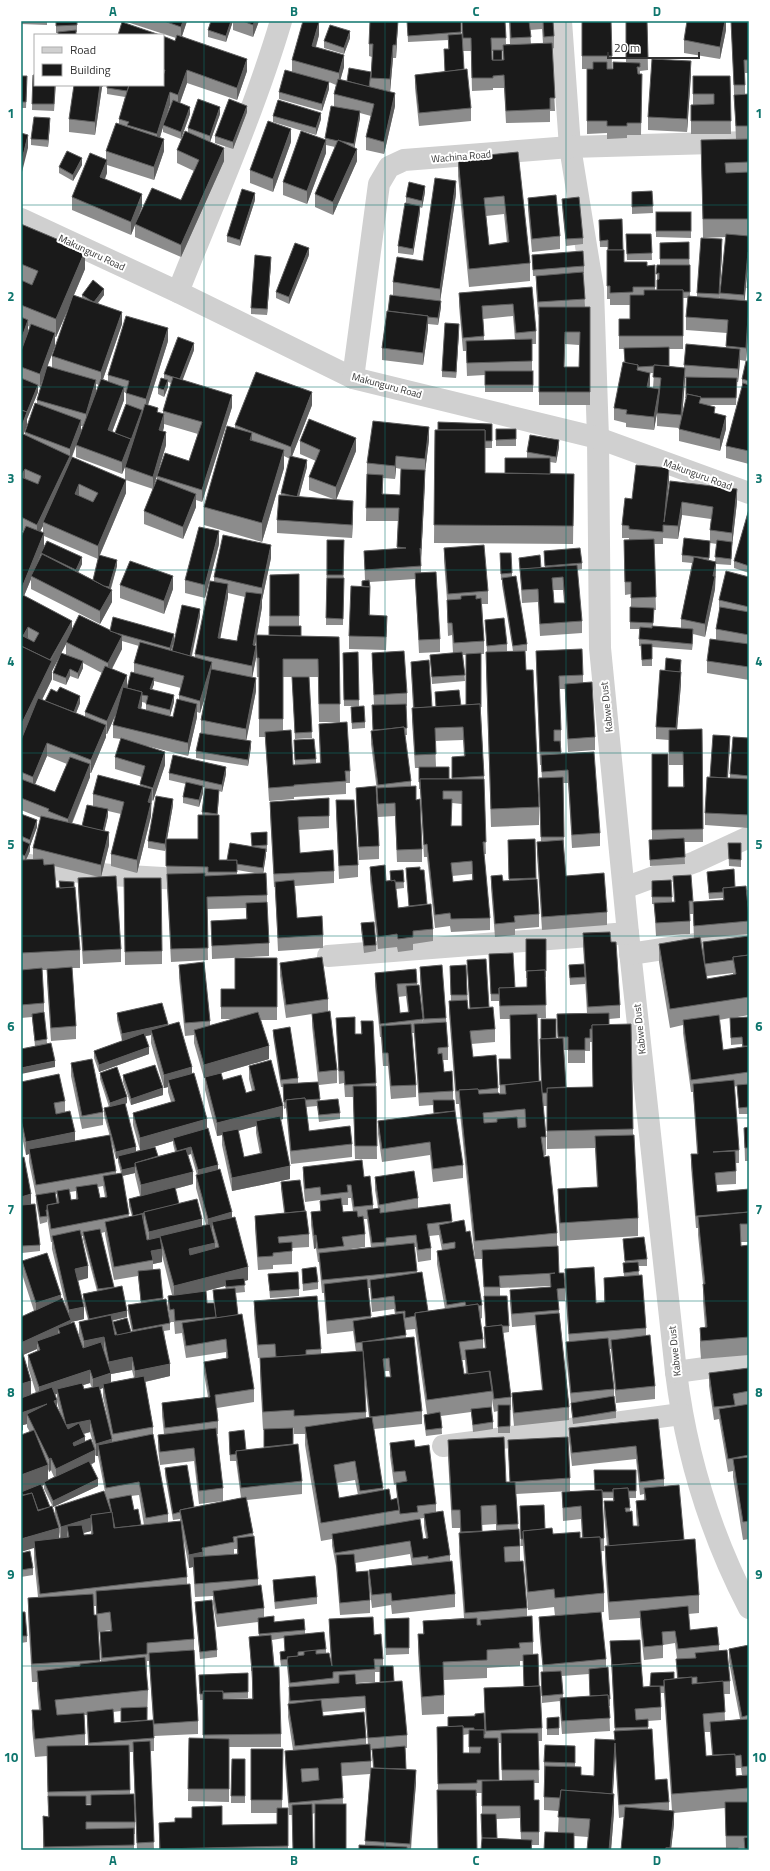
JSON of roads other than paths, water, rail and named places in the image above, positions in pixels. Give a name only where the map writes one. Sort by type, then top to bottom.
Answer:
[{"type":"street","points":[[178,292],[254,98],[281,21]]},
{"type":"street","name":"Kabwe Dust","points":[[561,21],[570,147],[593,289],[598,438],[600,648],[629,943],[676,1372],[681,1414],[689,1448],[722,1552],[749,1608]]},
{"type":"street","name":"Wachina Road","points":[[353,378],[378,184],[389,167],[404,160],[570,147],[749,142]]},
{"type":"street","name":"Makunguru Road","points":[[21,219],[178,292],[353,378],[598,438],[749,493]]},
{"type":"street","points":[[624,888],[695,862],[749,837]]},
{"type":"street","points":[[21,863],[41,868],[111,875],[178,880],[218,880]]},
{"type":"street","points":[[328,956],[629,943],[749,940]]},
{"type":"street","points":[[676,1372],[749,1362]]},
{"type":"street","points":[[443,1446],[681,1414]]}]
